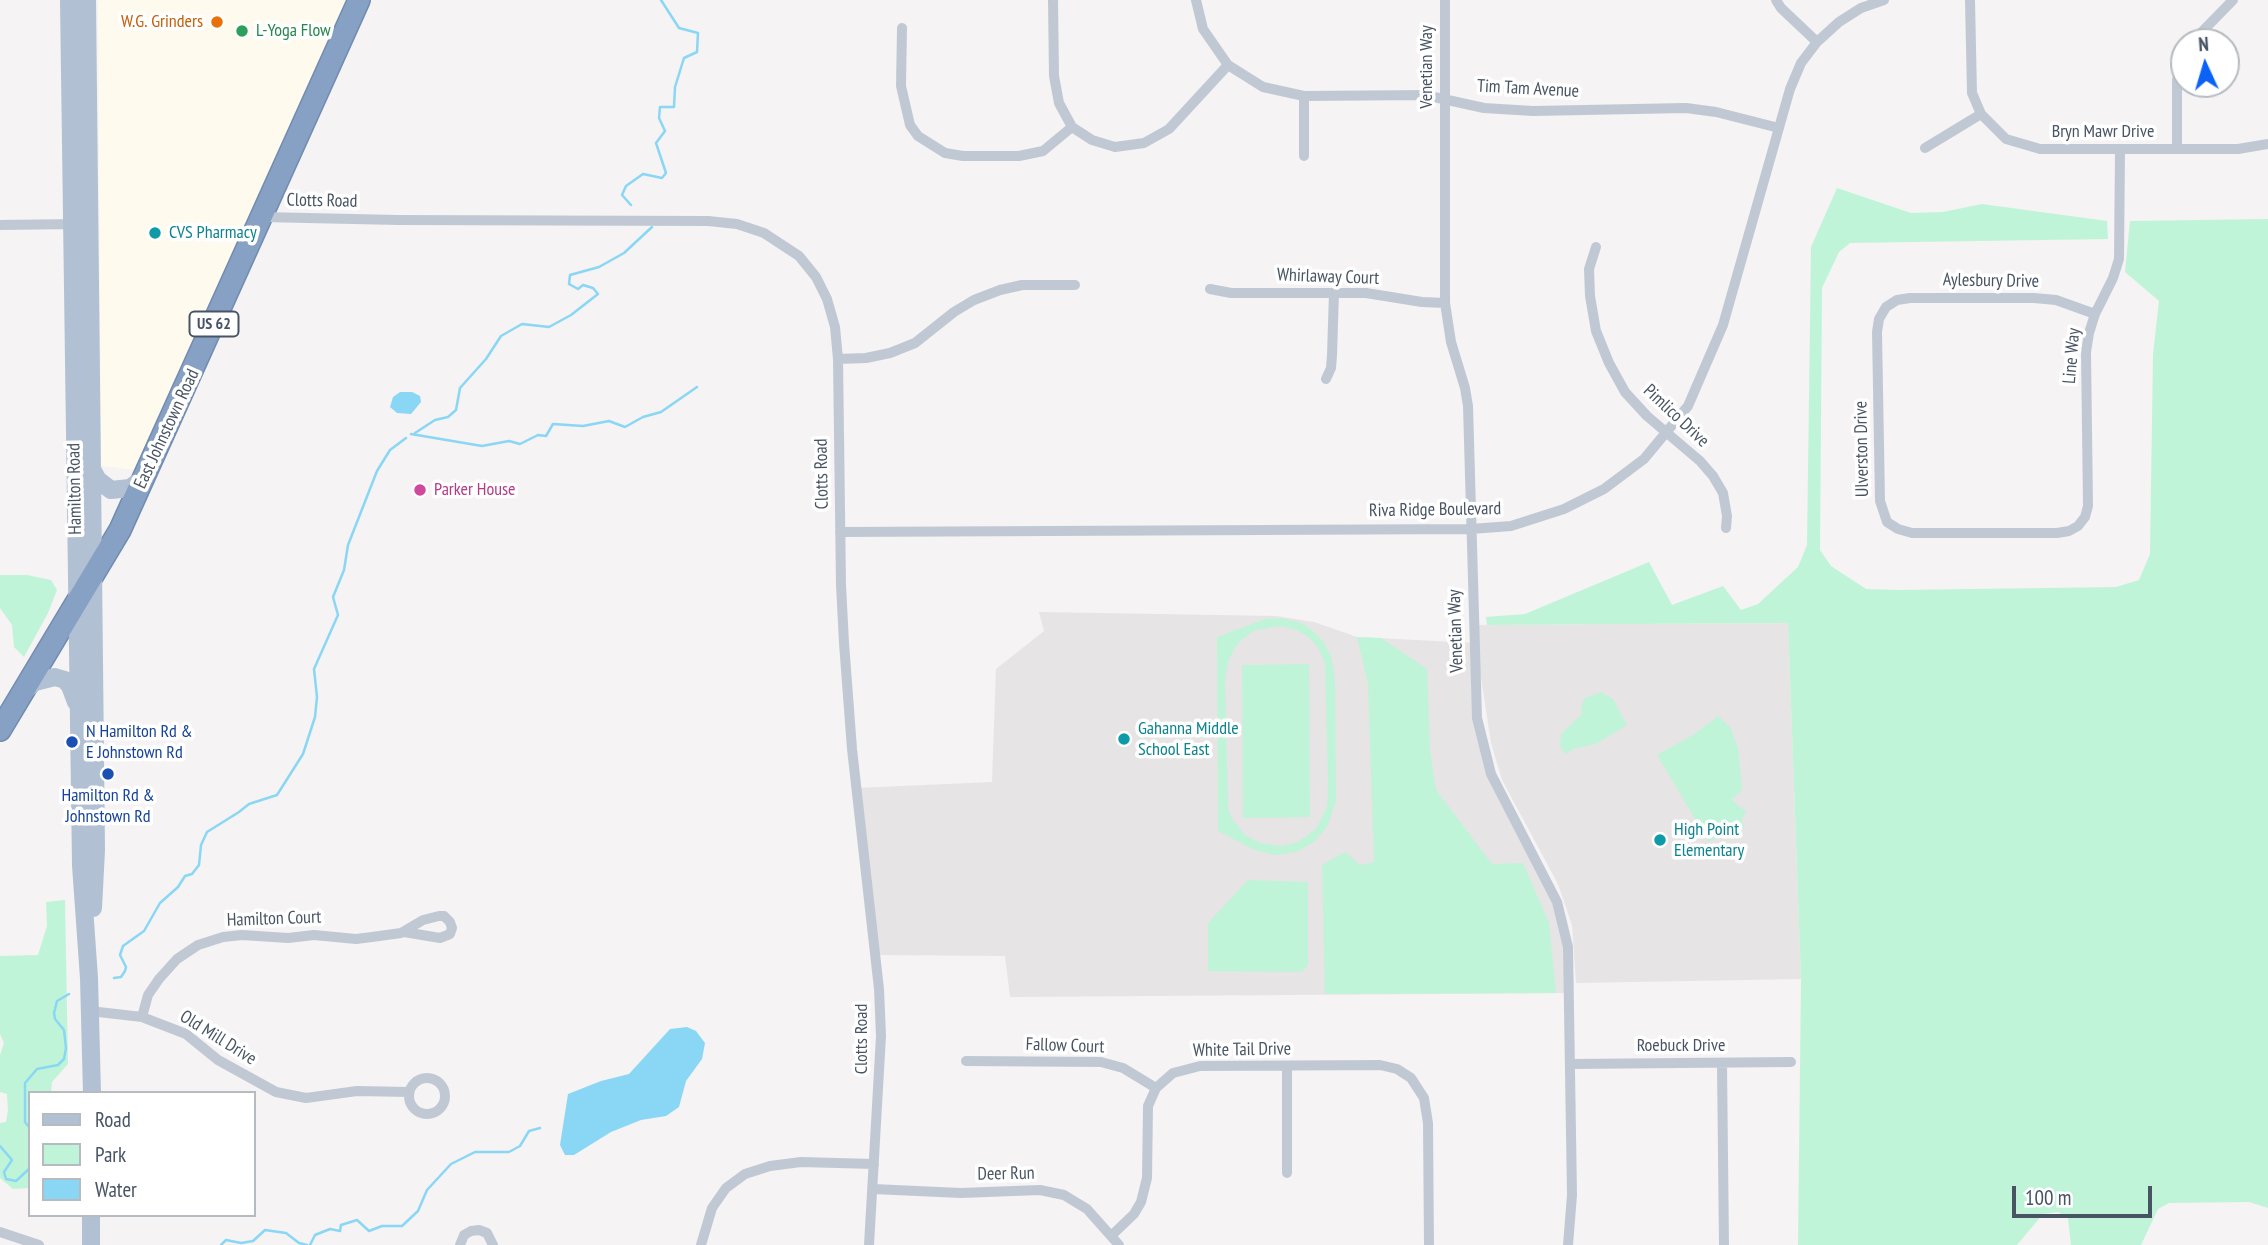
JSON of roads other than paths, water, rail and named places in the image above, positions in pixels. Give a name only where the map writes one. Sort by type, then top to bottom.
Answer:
[{"type":"highway","name":"East Johnstown Road","points":[[0,730],[120,530],[359,0]]},
{"type":"main road","name":"Hamilton Road","points":[[69,0],[93,471],[96,850],[89,978]]},
{"type":"main road","name":"Hamilton Road","points":[[87,0],[80,224],[76,605],[81,865],[89,978],[92,1091]]},
{"type":"main road","points":[[93,471],[98,480],[111,490],[123,491],[131,488],[145,477]]},
{"type":"main road","points":[[24,691],[45,678],[65,680],[70,686],[78,709]]},
{"type":"main road","points":[[91,1217],[91,1245]]},
{"type":"street","points":[[1053,0],[1054,76],[1059,103],[1072,127],[1092,140],[1115,146],[1144,143],[1169,129],[1227,65]]},
{"type":"street","name":"Tim Tam Avenue","points":[[1196,0],[1203,29],[1227,65],[1263,87],[1304,96],[1425,96],[1485,108],[1534,111],[1686,108],[1716,112],[1779,128]]},
{"type":"street","name":"Venetian Way","points":[[1445,0],[1445,303],[1451,342],[1468,406],[1477,718],[1491,774],[1557,902],[1564,924],[1570,966],[1572,1195],[1568,1245]]},
{"type":"street","points":[[1776,0],[1817,42]]},
{"type":"street","name":"Riva Ridge Boulevard","points":[[840,532],[1471,529],[1511,526],[1564,509],[1614,482],[1644,459],[1688,406],[1723,325],[1797,72],[1817,42],[1839,22],[1861,8],[1884,0]]},
{"type":"street","name":"Bryn Mawr Drive","points":[[1970,0],[1972,93],[1981,114],[2006,139],[2040,149],[2238,149],[2268,144]]},
{"type":"street","points":[[2206,28],[2233,0]]},
{"type":"street","points":[[902,28],[901,86],[910,125],[918,136],[945,153],[963,156],[1019,156],[1043,151],[1072,127]]},
{"type":"street","points":[[1304,96],[1304,156]]},
{"type":"street","points":[[2177,98],[2178,149]]},
{"type":"street","points":[[1925,148],[1981,114]]},
{"type":"street","name":"Line Way","points":[[2078,526],[2085,517],[2088,506],[2088,333],[2119,259],[2120,149]]},
{"type":"street","name":"Clotts Road","points":[[262,217],[708,221],[737,224],[783,243],[799,256],[816,277],[827,299],[835,327],[838,359],[841,585],[852,749],[879,989],[881,1036],[869,1245]]},
{"type":"street","points":[[0,225],[80,224]]},
{"type":"street","name":"Pimlico Drive","points":[[1596,247],[1590,269],[1590,296],[1596,331],[1609,363],[1625,392],[1647,416],[1700,461],[1713,476],[1723,493],[1726,528]]},
{"type":"street","points":[[838,359],[866,358],[890,353],[915,343],[954,312],[974,300],[1000,290],[1022,285],[1075,285]]},
{"type":"street","name":"Whirlaway Court","points":[[1210,289],[1231,293],[1366,293],[1445,303]]},
{"type":"street","points":[[1326,379],[1331,368],[1334,293]]},
{"type":"street","name":"Aylesbury Drive","points":[[1886,307],[1898,300],[1910,298],[2034,298],[2056,300],[2095,314]]},
{"type":"street","name":"Ulverston Drive","points":[[1886,307],[1879,319],[1877,332],[1880,501],[1887,522],[1912,533],[2057,533],[2078,526]]},
{"type":"street","name":"Hamilton Court","points":[[142,1017],[148,995],[159,979],[177,959],[198,944],[242,935],[288,938],[325,935],[356,939],[404,932]]},
{"type":"street","name":"Old Mill Drive","points":[[90,1011],[142,1017],[186,1034],[218,1060],[276,1092],[306,1098],[356,1091],[410,1092]]},
{"type":"street","name":"Fallow Court","points":[[966,1061],[1101,1062],[1123,1068],[1156,1088]]},
{"type":"street","name":"Roebuck Drive","points":[[1571,1064],[1791,1062]]},
{"type":"street","points":[[1722,1064],[1724,1245]]},
{"type":"street","name":"White Tail Drive","points":[[1156,1088],[1173,1073],[1190,1067],[1380,1065],[1396,1069],[1410,1077],[1419,1087],[1427,1110],[1429,1245]]},
{"type":"street","points":[[1287,1066],[1287,1172]]},
{"type":"street","points":[[1115,1241],[1134,1213],[1145,1189],[1148,1105],[1156,1088]]},
{"type":"street","points":[[701,1245],[712,1208],[726,1188],[745,1174],[770,1166],[801,1162],[874,1164]]},
{"type":"street","name":"Deer Run","points":[[873,1189],[961,1192],[1040,1190],[1064,1195],[1087,1209],[1115,1241]]},
{"type":"street","points":[[460,1245],[464,1235],[479,1230],[486,1233],[494,1245]]},
{"type":"street","points":[[0,1232],[39,1245]]},
{"type":"water","points":[[400,392],[412,392],[420,396],[421,402],[411,414],[397,413],[390,407],[393,397]]},
{"type":"water","points":[[687,1027],[696,1031],[705,1043],[702,1059],[686,1081],[679,1107],[666,1116],[641,1120],[611,1132],[574,1155],[565,1155],[560,1145],[568,1094],[629,1074],[670,1029]]},
{"type":"waterway","points":[[631,205],[622,195],[626,186],[643,174],[662,178],[666,173],[656,143],[665,131],[659,118],[660,107],[674,107],[675,87],[684,58],[697,52],[698,33],[679,28],[661,0]]},
{"type":"waterway","points":[[415,433],[435,420],[448,417],[456,410],[460,388],[486,359],[501,336],[522,324],[549,327],[571,315],[598,294],[593,288],[583,285],[578,289],[569,284],[570,275],[599,267],[624,253],[652,227]]},
{"type":"waterway","points":[[411,434],[482,446],[509,441],[520,444],[538,435],[546,436],[553,424],[583,426],[609,421],[625,427],[643,417],[661,412],[697,387]]},
{"type":"waterway","points":[[114,978],[121,977],[125,971],[126,967],[120,955],[123,946],[144,931],[160,903],[199,865],[201,845],[207,832],[249,804],[277,795],[303,754],[315,717],[317,697],[314,669],[338,615],[333,597],[344,570],[348,545],[377,471],[390,450],[406,438]]},
{"type":"waterway","points":[[28,1126],[25,1122],[25,1083],[37,1069],[58,1065],[64,1059],[64,1030],[55,1019],[54,1013],[57,1001],[69,994]]},
{"type":"waterway","points":[[310,1245],[315,1235],[330,1229],[340,1231],[341,1225],[357,1220],[369,1231],[382,1226],[402,1226],[418,1211],[427,1190],[451,1164],[475,1152],[509,1152],[520,1146],[529,1131],[540,1128]]},
{"type":"waterway","points":[[0,1146],[12,1160],[4,1172],[6,1179],[16,1181],[28,1170]]},
{"type":"waterway","points":[[221,1245],[226,1240],[241,1243],[253,1241],[265,1230],[286,1233],[299,1243],[307,1245]]},
{"type":"place","name":"W.G. Grinders","points":[[217,22]]},
{"type":"place","name":"L-Yoga Flow","points":[[242,31]]},
{"type":"place","name":"CVS Pharmacy","points":[[155,233]]},
{"type":"place","name":"Parker House","points":[[420,490]]},
{"type":"place","name":"Gahanna Middle School East","points":[[1124,739]]},
{"type":"place","name":"N Hamilton Rd & E Johnstown Rd","points":[[72,742]]},
{"type":"place","name":"Hamilton Rd & Johnstown Rd","points":[[108,774]]},
{"type":"place","name":"High Point Elementary","points":[[1660,840]]}]
